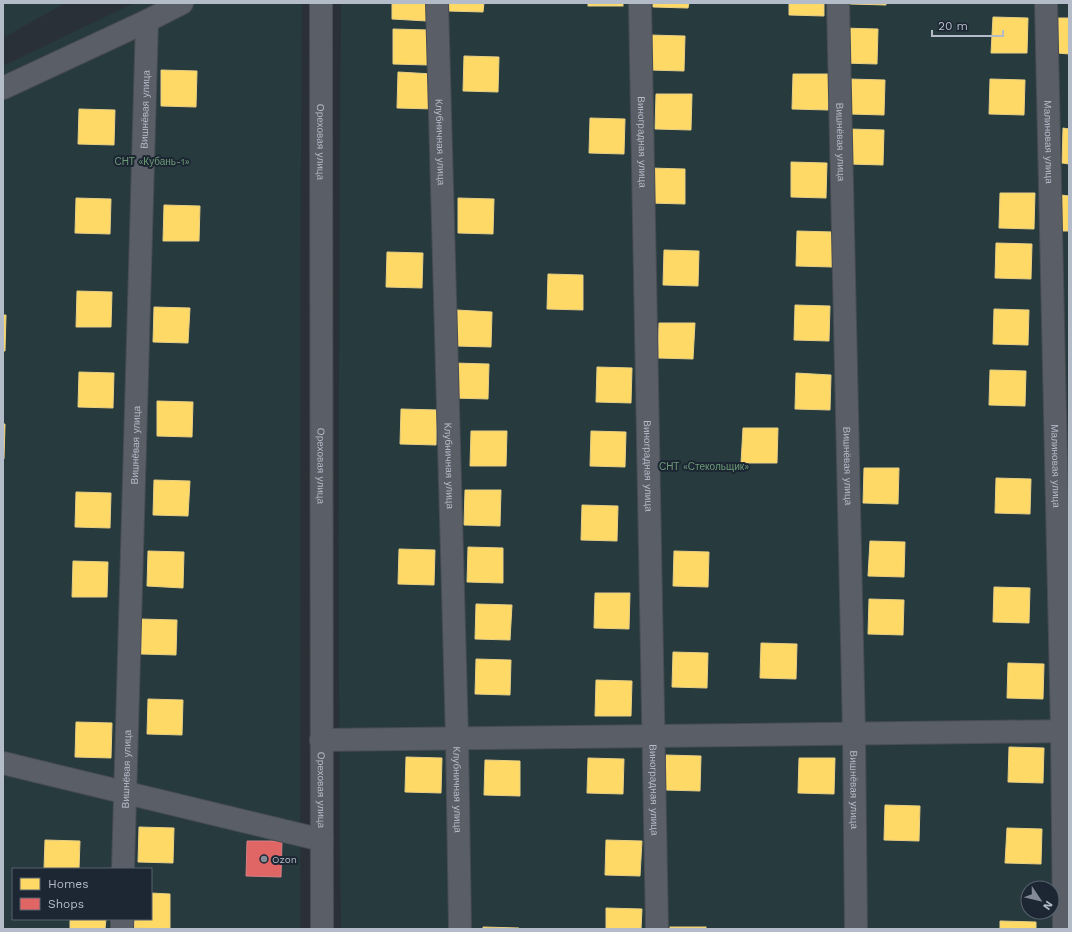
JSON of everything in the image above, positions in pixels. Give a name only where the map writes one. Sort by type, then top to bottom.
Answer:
[{"type":"street","points":[[3,88],[147,21],[182,3]]},
{"type":"street","name":"Ореховая улица","points":[[321,3],[322,929]]},
{"type":"street","name":"Клубничная улица","points":[[437,3],[457,738],[460,929]]},
{"type":"street","name":"Виноградная улица","points":[[640,3],[657,929]]},
{"type":"street","name":"Вишнёвая улица","points":[[838,3],[854,734],[856,929]]},
{"type":"street","name":"Малиновая улица","points":[[1046,3],[1066,731],[1064,929]]},
{"type":"street","name":"Вишнёвая улица","points":[[123,868],[147,21]]},
{"type":"street","points":[[321,740],[1066,731]]},
{"type":"street","points":[[3,763],[322,840]]},
{"type":"green space","points":[[3,3],[65,3],[3,38]]},
{"type":"green space","name":"СНТ «Кубань-1»","points":[[134,3],[302,3],[300,310],[300,929],[3,929],[3,66]]},
{"type":"green space","name":"СНТ «Стекольщик»","points":[[341,3],[1069,3],[1069,929],[341,929],[339,350]]},
{"type":"building: Homes","points":[[392,3],[428,3],[427,21],[392,19]]},
{"type":"building: Homes","points":[[448,3],[484,3],[483,12],[448,11]]},
{"type":"building: Homes","points":[[588,3],[623,3],[623,6],[588,6]]},
{"type":"building: Homes","points":[[653,3],[689,3],[688,8],[653,7]]},
{"type":"building: Homes","points":[[789,3],[824,3],[824,16],[789,15]]},
{"type":"building: Homes","points":[[886,3],[886,5],[850,4]]},
{"type":"building: Homes","points":[[993,17],[1028,18],[1027,53],[991,53]]},
{"type":"building: Homes","points":[[1058,18],[1069,18],[1069,54],[1057,53]]},
{"type":"building: Homes","points":[[842,28],[878,29],[877,64],[842,63]]},
{"type":"building: Homes","points":[[393,29],[429,30],[428,65],[393,64]]},
{"type":"building: Homes","points":[[650,35],[685,36],[684,71],[649,70]]},
{"type":"building: Homes","points":[[464,56],[499,57],[498,92],[463,91]]},
{"type":"building: Homes","points":[[161,70],[197,71],[196,107],[161,106]]},
{"type":"building: Homes","points":[[398,72],[433,74],[433,109],[397,108]]},
{"type":"building: Homes","points":[[793,74],[829,74],[828,110],[792,109]]},
{"type":"building: Homes","points":[[849,79],[885,80],[884,115],[849,114]]},
{"type":"building: Homes","points":[[990,79],[1025,80],[1024,115],[989,114]]},
{"type":"building: Homes","points":[[656,94],[692,94],[691,130],[655,129]]},
{"type":"building: Homes","points":[[79,109],[115,110],[114,145],[78,144]]},
{"type":"building: Homes","points":[[590,118],[625,119],[624,154],[589,153]]},
{"type":"building: Homes","points":[[1063,128],[1069,129],[1069,164],[1062,163]]},
{"type":"building: Homes","points":[[849,129],[884,130],[883,165],[848,164]]},
{"type":"building: Homes","points":[[791,162],[827,163],[826,198],[791,197]]},
{"type":"building: Homes","points":[[650,168],[685,169],[685,204],[649,203]]},
{"type":"building: Homes","points":[[1000,193],[1035,193],[1034,229],[999,228]]},
{"type":"building: Homes","points":[[1061,195],[1069,196],[1069,231],[1060,231]]},
{"type":"building: Homes","points":[[76,198],[111,199],[110,234],[75,233]]},
{"type":"building: Homes","points":[[458,198],[494,199],[493,234],[458,233]]},
{"type":"building: Homes","points":[[164,205],[200,206],[199,241],[163,241]]},
{"type":"building: Homes","points":[[797,231],[833,232],[832,267],[796,266]]},
{"type":"building: Homes","points":[[996,243],[1032,244],[1031,279],[995,278]]},
{"type":"building: Homes","points":[[664,250],[699,251],[698,286],[663,285]]},
{"type":"building: Homes","points":[[387,252],[423,253],[422,288],[386,287]]},
{"type":"building: Homes","points":[[548,274],[583,275],[583,310],[547,309]]},
{"type":"building: Homes","points":[[77,291],[112,292],[111,327],[76,327]]},
{"type":"building: Homes","points":[[795,305],[830,306],[829,341],[794,340]]},
{"type":"building: Homes","points":[[154,307],[190,308],[188,343],[153,342]]},
{"type":"building: Homes","points":[[994,309],[1029,310],[1028,345],[993,344]]},
{"type":"building: Homes","points":[[457,310],[492,312],[491,347],[456,346]]},
{"type":"building: Homes","points":[[3,315],[6,315],[5,351],[3,351]]},
{"type":"building: Homes","points":[[659,323],[695,323],[693,359],[658,358]]},
{"type":"building: Homes","points":[[454,363],[489,364],[488,399],[453,398]]},
{"type":"building: Homes","points":[[597,367],[632,368],[631,403],[596,402]]},
{"type":"building: Homes","points":[[990,370],[1026,371],[1025,406],[989,405]]},
{"type":"building: Homes","points":[[79,372],[114,373],[113,408],[78,407]]},
{"type":"building: Homes","points":[[796,373],[831,375],[830,410],[795,409]]},
{"type":"building: Homes","points":[[157,401],[193,402],[192,437],[157,436]]},
{"type":"building: Homes","points":[[401,409],[437,410],[436,445],[400,444]]},
{"type":"building: Homes","points":[[3,424],[5,424],[4,459],[3,459]]},
{"type":"building: Homes","points":[[743,428],[778,428],[777,463],[741,463]]},
{"type":"building: Homes","points":[[471,431],[507,431],[506,466],[470,466]]},
{"type":"building: Homes","points":[[591,431],[626,432],[625,467],[590,466]]},
{"type":"building: Homes","points":[[864,468],[899,468],[898,504],[863,503]]},
{"type":"building: Homes","points":[[996,478],[1031,479],[1030,514],[995,513]]},
{"type":"building: Homes","points":[[154,480],[190,481],[188,516],[153,515]]},
{"type":"building: Homes","points":[[465,490],[501,490],[500,526],[464,525]]},
{"type":"building: Homes","points":[[76,492],[111,493],[110,528],[75,527]]},
{"type":"building: Homes","points":[[582,505],[618,506],[617,541],[581,540]]},
{"type":"building: Homes","points":[[870,541],[905,542],[904,577],[868,576]]},
{"type":"building: Homes","points":[[468,547],[503,548],[503,583],[467,582]]},
{"type":"building: Homes","points":[[399,549],[435,550],[434,585],[398,584]]},
{"type":"building: Homes","points":[[148,551],[184,552],[183,588],[147,586]]},
{"type":"building: Homes","points":[[674,551],[709,552],[708,587],[673,586]]},
{"type":"building: Homes","points":[[73,561],[108,562],[107,597],[72,597]]},
{"type":"building: Homes","points":[[994,587],[1030,588],[1029,623],[993,622]]},
{"type":"building: Homes","points":[[595,593],[630,593],[629,629],[594,628]]},
{"type":"building: Homes","points":[[869,599],[904,600],[903,635],[868,634]]},
{"type":"building: Homes","points":[[476,604],[512,605],[510,640],[475,639]]},
{"type":"building: Homes","points":[[141,619],[177,620],[176,655],[141,654]]},
{"type":"building: Homes","points":[[761,643],[797,644],[796,679],[760,678]]},
{"type":"building: Homes","points":[[673,652],[708,653],[707,688],[672,687]]},
{"type":"building: Homes","points":[[476,659],[511,660],[510,695],[475,694]]},
{"type":"building: Homes","points":[[1008,663],[1044,664],[1043,699],[1007,698]]},
{"type":"building: Homes","points":[[596,680],[632,681],[631,716],[595,716]]},
{"type":"building: Homes","points":[[148,699],[183,700],[182,735],[147,734]]},
{"type":"building: Homes","points":[[76,722],[112,723],[111,758],[75,757]]},
{"type":"building: Homes","points":[[1009,747],[1044,748],[1043,783],[1008,782]]},
{"type":"building: Homes","points":[[666,755],[701,756],[700,791],[665,790]]},
{"type":"building: Homes","points":[[406,757],[442,758],[441,793],[405,792]]},
{"type":"building: Homes","points":[[588,758],[624,759],[623,794],[587,793]]},
{"type":"building: Homes","points":[[799,758],[835,758],[834,794],[798,793]]},
{"type":"building: Homes","points":[[485,760],[520,761],[520,796],[484,795]]},
{"type":"building: Homes","points":[[885,805],[920,806],[919,841],[884,840]]},
{"type":"building: Homes","points":[[139,827],[174,828],[173,863],[138,862]]},
{"type":"building: Homes","points":[[1007,828],[1042,829],[1041,864],[1005,863]]},
{"type":"building: Homes","points":[[45,840],[80,841],[79,868],[44,868]]},
{"type":"building: Homes","points":[[606,840],[642,841],[640,876],[605,875]]},
{"type":"building: Homes","points":[[152,893],[170,894],[170,929],[134,928],[135,920],[152,920]]},
{"type":"building: Homes","points":[[606,908],[642,909],[641,929],[606,929]]},
{"type":"building: Homes","points":[[70,920],[106,920],[105,929],[70,929]]},
{"type":"building: Homes","points":[[1000,921],[1036,922],[1036,929],[1000,929]]},
{"type":"building: Homes","points":[[483,927],[519,928],[519,929],[483,929]]},
{"type":"building: Homes","points":[[670,927],[706,927],[706,929],[670,929]]},
{"type":"building: Shops","name":"Ozon","points":[[247,841],[282,841],[281,877],[246,876]]},
{"type":"place","name":"Ozon","points":[[264,859]]}]
